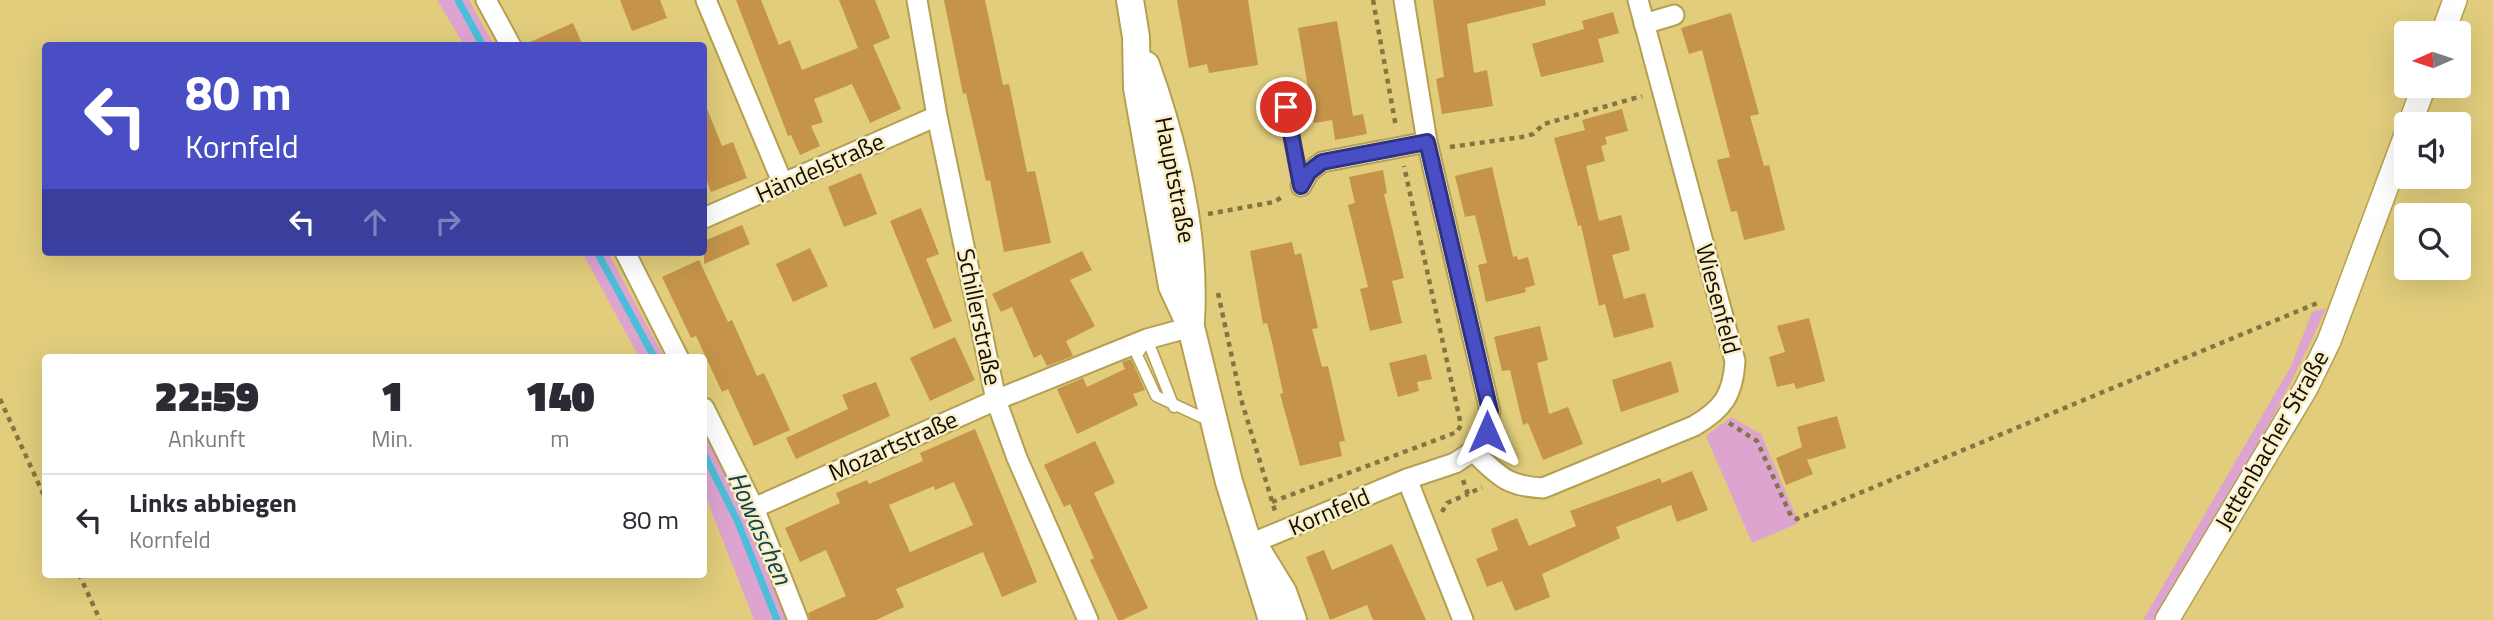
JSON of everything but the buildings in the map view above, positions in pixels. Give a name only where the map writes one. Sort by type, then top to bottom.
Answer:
[{"type":"main road","name":"Hauptstraße","points":[[1130,0],[1136,37],[1137,88],[1172,286],[1191,327],[1213,422],[1250,544],[1258,581],[1272,620]]},
{"type":"main road","name":"Hauptstraße","points":[[1250,544],[1265,560],[1283,592],[1293,620]]},
{"type":"street","points":[[486,0],[509,42]]},
{"type":"street","points":[[706,0],[783,184]]},
{"type":"street","name":"Schillerstraße","points":[[917,0],[937,116],[996,400],[1017,458],[1088,620]]},
{"type":"street","name":"Kornfeld","points":[[1250,544],[1407,479],[1455,463],[1473,451],[1487,432],[1490,411],[1428,146],[1404,0]]},
{"type":"street","name":"Wiesenfeld","points":[[1473,451],[1505,481],[1521,487],[1543,488],[1694,426],[1716,413],[1727,400],[1734,383],[1735,361],[1638,0]]},
{"type":"street","points":[[2447,21],[2455,0]]},
{"type":"street","points":[[1644,24],[1674,15]]},
{"type":"street","name":"Händelstraße","points":[[707,217],[937,116]]},
{"type":"street","points":[[1301,186],[1309,172],[1322,162],[1399,148],[1428,146]]},
{"type":"street","name":"Jettenbacher Straße","points":[[2167,620],[2306,388],[2347,293],[2394,167]]},
{"type":"street","points":[[627,256],[676,354]]},
{"type":"street","name":"Mozartstraße","points":[[754,508],[996,400],[1147,340],[1191,327]]},
{"type":"street","points":[[707,414],[754,508],[798,620]]},
{"type":"street","points":[[1407,479],[1463,620]]},
{"type":"lane","points":[[1286,107],[1301,186]]},
{"type":"lane","points":[[1147,340],[1138,355],[1156,396],[1174,407],[1213,422]]},
{"type":"path","points":[[1272,502],[1457,432],[1461,425],[1399,148],[1373,0]]},
{"type":"path","points":[[1428,146],[1522,137],[1533,134],[1544,124],[1662,90]]},
{"type":"path","points":[[1207,214],[1274,202],[1301,186]]},
{"type":"path","points":[[1206,207],[1209,227]]},
{"type":"path","points":[[1218,289],[1241,399],[1282,532]]},
{"type":"path","points":[[1729,414],[1721,421],[1756,441],[1791,516],[1797,519],[2326,299],[2347,293]]},
{"type":"path","points":[[0,399],[42,491]]},
{"type":"path","points":[[1447,436],[1468,494],[1486,486]]},
{"type":"path","points":[[81,578],[100,620]]},
{"type":"shaded area","points":[[437,0],[469,0],[492,42],[462,42]]},
{"type":"shaded area","points":[[584,256],[610,256],[662,354],[637,354]]},
{"type":"shaded area","points":[[2326,308],[2288,389],[2222,506],[2153,620],[2143,620],[2291,366],[2312,312]]},
{"type":"shaded area","points":[[1731,417],[1761,434],[1799,523],[1752,543],[1706,436]]},
{"type":"shaded area","points":[[707,439],[746,513],[787,620],[754,620],[707,500]]},
{"type":"waterway","name":"Howaschen","points":[[458,0],[481,42]]},
{"type":"waterway","name":"Howaschen","points":[[599,256],[652,354]]},
{"type":"waterway","name":"Howaschen","points":[[707,460],[737,520],[777,620]]},
{"type":"route","points":[[1286,107],[1301,186],[1309,172],[1322,162],[1427,142],[1490,411],[1487,432]]}]
